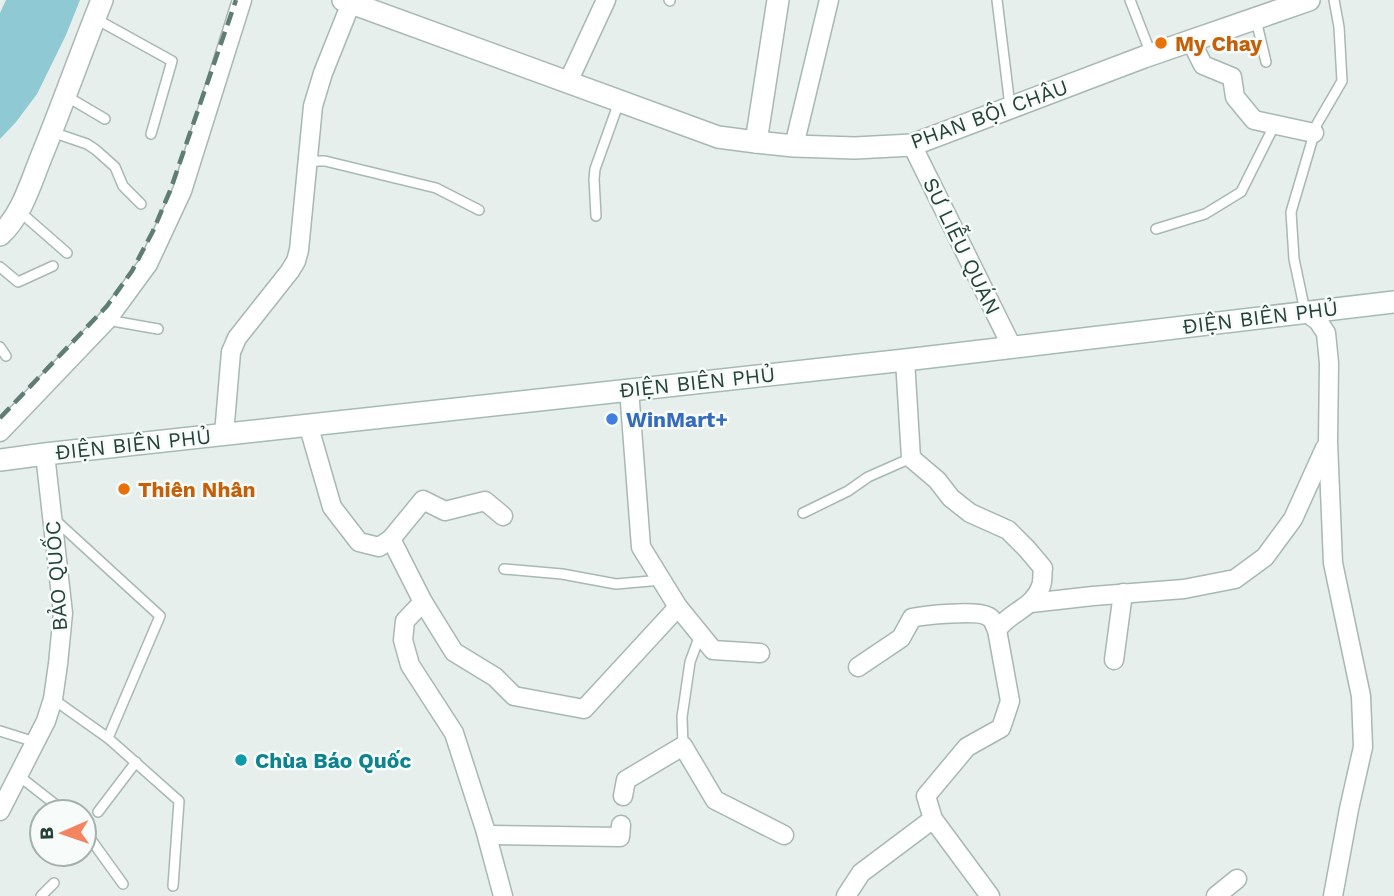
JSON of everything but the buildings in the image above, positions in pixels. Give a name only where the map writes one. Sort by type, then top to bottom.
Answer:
[{"type":"street","points":[[0,432],[107,320],[148,264],[182,191],[242,0]]},
{"type":"street","points":[[568,82],[606,0]]},
{"type":"street","points":[[756,142],[778,0]]},
{"type":"street","points":[[794,146],[829,0]]},
{"type":"street","name":"PHAN BỘI CHÂU","points":[[347,2],[718,137],[794,146],[855,148],[912,145],[1151,54],[1309,0]]},
{"type":"street","points":[[224,434],[233,344],[296,261],[313,106],[347,2]]},
{"type":"street","points":[[0,235],[25,199],[98,9]]},
{"type":"street","points":[[1191,41],[1203,65],[1233,77],[1235,97],[1254,120],[1314,133]]},
{"type":"street","name":"SƯ LIỄU QUÁN","points":[[912,145],[1012,347]]},
{"type":"street","name":"ĐIỆN BIÊN PHỦ","points":[[0,460],[905,360],[1394,302]]},
{"type":"street","points":[[1306,311],[1318,321],[1326,333],[1333,563],[1361,696],[1363,747],[1333,896]]},
{"type":"street","points":[[905,360],[911,458],[970,513],[1008,530],[1043,568],[1041,587],[1031,603],[1002,622],[997,630]]},
{"type":"street","points":[[629,389],[641,547],[678,607],[713,650],[760,653]]},
{"type":"street","points":[[308,424],[332,507],[359,542],[379,547],[391,539],[424,500],[445,511],[485,501],[503,516]]},
{"type":"street","points":[[1031,603],[1184,589],[1235,579],[1265,557],[1293,519],[1328,442]]},
{"type":"street","name":"BẢO QUỐC","points":[[0,811],[46,721],[53,699],[58,664],[63,613],[45,454]]},
{"type":"street","points":[[391,539],[423,602],[454,652],[495,677],[513,696],[584,709],[678,607]]},
{"type":"street","points":[[1114,660],[1123,593]]},
{"type":"street","points":[[423,602],[405,621],[403,639],[410,665],[454,733],[487,835],[503,896]]},
{"type":"street","points":[[858,667],[901,638],[912,618],[975,614],[991,618],[997,630],[1010,701],[1001,728],[967,747],[926,796],[933,819],[990,896]]},
{"type":"street","points":[[624,796],[626,780],[682,746],[715,800],[784,835]]},
{"type":"street","points":[[846,896],[861,873],[933,819]]},
{"type":"street","points":[[487,835],[620,837],[621,825]]},
{"type":"street","points":[[1216,896],[1237,879]]},
{"type":"lane","points":[[997,0],[1010,108]]},
{"type":"lane","points":[[1130,0],[1151,54]]},
{"type":"lane","points":[[1306,311],[1294,259],[1291,212],[1317,124],[1342,81],[1339,27],[1334,0]]},
{"type":"lane","points":[[98,9],[172,61],[152,134]]},
{"type":"lane","points":[[1256,18],[1266,62]]},
{"type":"lane","points":[[66,96],[105,118]]},
{"type":"lane","points":[[596,216],[595,169],[619,102]]},
{"type":"lane","points":[[1156,229],[1205,214],[1241,192],[1275,124]]},
{"type":"lane","points":[[52,132],[87,144],[96,150],[115,167],[123,186],[141,204]]},
{"type":"lane","points":[[306,165],[326,161],[436,188],[479,210]]},
{"type":"lane","points":[[18,210],[67,253]]},
{"type":"lane","points":[[0,267],[18,282],[53,266]]},
{"type":"lane","points":[[107,320],[158,329]]},
{"type":"lane","points":[[803,513],[848,491],[868,477],[911,458]]},
{"type":"lane","points":[[52,517],[160,617],[107,738]]},
{"type":"lane","points":[[504,569],[562,574],[616,583],[662,580]]},
{"type":"lane","points":[[682,746],[682,717],[690,662],[701,634]]},
{"type":"lane","points":[[53,699],[107,738],[179,801],[173,886]]},
{"type":"lane","points":[[0,731],[36,741]]},
{"type":"lane","points":[[98,812],[135,761]]},
{"type":"lane","points":[[19,776],[47,798]]},
{"type":"lane","points":[[98,849],[123,884]]},
{"type":"lane","points":[[41,896],[54,883]]},
{"type":"water","points":[[6,0],[80,0],[37,94],[0,139],[0,13]]},
{"type":"railway","points":[[0,418],[107,306],[132,271],[170,191],[236,0]]},
{"type":"place","name":"My Chay","points":[[1161,43]]},
{"type":"place","name":"WinMart+","points":[[612,419]]},
{"type":"place","name":"Thiên Nhân","points":[[124,489]]},
{"type":"place","name":"Chùa Báo Quốc","points":[[241,760]]}]
